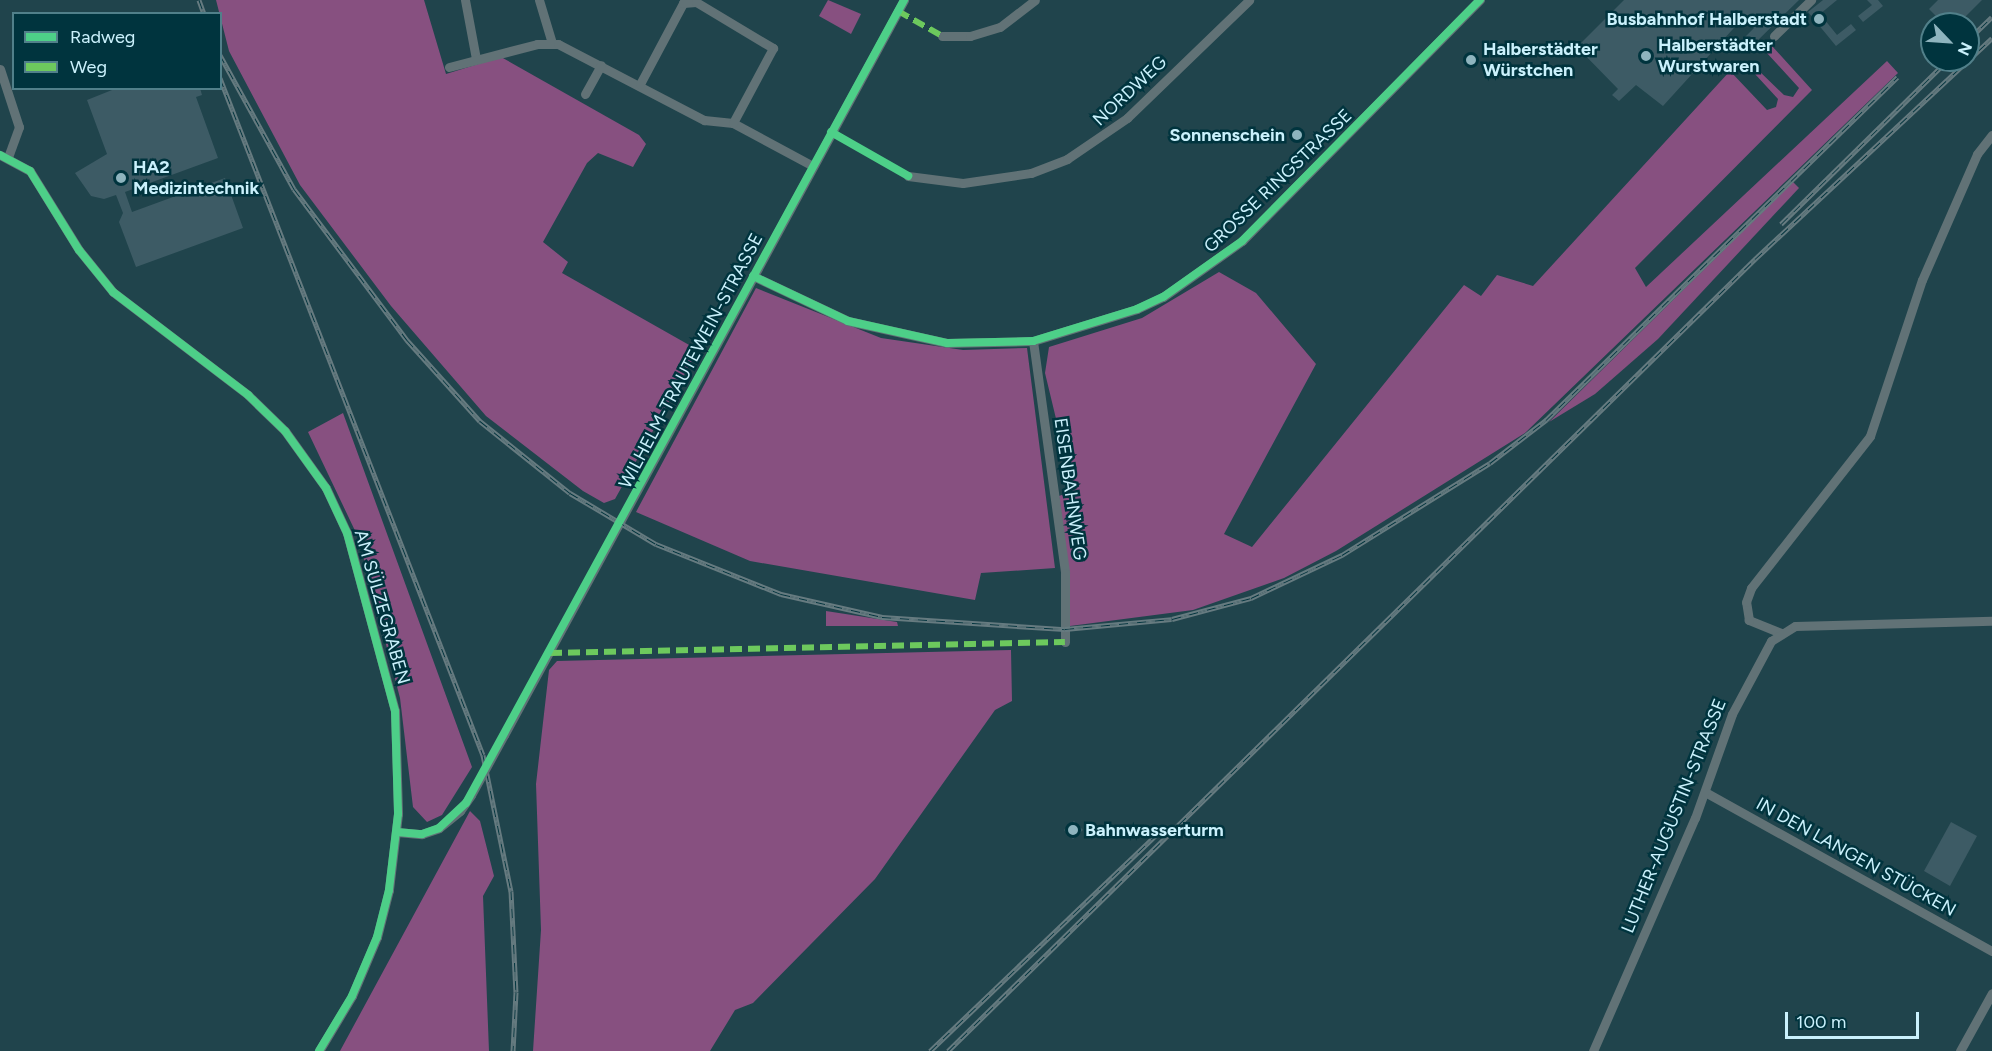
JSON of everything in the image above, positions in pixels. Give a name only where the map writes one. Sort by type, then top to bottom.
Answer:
[{"type":"street","points":[[465,0],[476,59]]},
{"type":"street","points":[[539,0],[552,43]]},
{"type":"street","name":"WILHELM-TRAUTEWEIN-STRASSE","points":[[397,832],[422,834],[439,828],[460,812],[471,795],[904,0]]},
{"type":"street","points":[[942,36],[970,36],[1000,27],[1035,0]]},
{"type":"street","name":"NORDWEG","points":[[908,176],[963,183],[1031,173],[1067,159],[1127,118],[1249,0]]},
{"type":"street","name":"GROSSE RINGSTRASSE","points":[[753,276],[824,312],[875,330],[947,343],[1033,341],[1137,309],[1210,266],[1308,177],[1480,0]]},
{"type":"street","points":[[1774,36],[1811,0]]},
{"type":"street","points":[[640,84],[683,3],[696,2],[773,48],[733,123]]},
{"type":"street","points":[[449,67],[552,43],[640,84],[704,120],[733,123],[813,166]]},
{"type":"street","points":[[585,94],[602,65]]},
{"type":"street","points":[[0,69],[19,127],[4,156]]},
{"type":"street","points":[[1992,135],[1977,154],[1922,280],[1870,436],[1762,571],[1746,602],[1749,620],[1781,633],[1804,626],[1992,621]]},
{"type":"street","name":"AM SÜLZEGRABEN","points":[[4,156],[38,180],[67,233],[113,292],[266,411],[301,450],[326,488],[355,557],[391,691],[398,761],[397,832],[376,937],[352,996],[319,1051]]},
{"type":"street","name":"EISENBAHNWEG","points":[[1033,341],[1065,573],[1065,642]]},
{"type":"street","name":"LUTHER-AUGUSTIN-STRASSE","points":[[1593,1051],[1705,792],[1736,706],[1767,648],[1781,633]]},
{"type":"street","name":"IN DEN LANGEN STÜCKEN","points":[[1705,792],[1992,951]]},
{"type":"street","points":[[1960,1051],[1992,993]]},
{"type":"shaded area","points":[[216,0],[424,0],[446,74],[501,57],[639,135],[646,144],[633,167],[598,153],[587,163],[543,242],[568,262],[562,273],[698,350],[615,499],[604,503],[583,491],[486,416],[391,306],[300,185],[229,51],[222,24],[222,12],[219,12]]},
{"type":"shaded area","points":[[828,0],[861,14],[851,34],[819,16]]},
{"type":"shaded area","points":[[1772,46],[1812,90],[1635,268],[1646,287],[1887,61],[1898,73],[1525,433],[1336,551],[1284,578],[1193,610],[1070,626],[1069,574],[1059,496],[1077,489],[1071,481],[1045,373],[1049,347],[1142,318],[1219,272],[1256,293],[1316,364],[1224,534],[1252,547],[1464,285],[1481,296],[1497,275],[1533,286],[1730,71],[1767,110],[1776,107],[1778,99],[1755,74],[1755,67],[1784,95],[1793,97],[1799,88],[1766,52]]},
{"type":"shaded area","points":[[1793,182],[1799,188],[1658,339],[1595,394],[1549,422]]},
{"type":"shaded area","points":[[756,288],[881,338],[963,350],[1027,348],[1055,568],[981,573],[975,600],[750,561],[636,512]]},
{"type":"shaded area","points":[[343,413],[472,767],[442,815],[427,822],[413,807],[400,698],[358,537],[308,432]]},
{"type":"shaded area","points":[[826,611],[897,622],[898,626],[826,626]]},
{"type":"shaded area","points":[[1011,650],[1012,701],[995,710],[875,879],[753,1003],[735,1010],[710,1051],[533,1051],[541,930],[536,784],[549,670],[557,661]]},
{"type":"shaded area","points":[[470,811],[480,821],[494,876],[483,896],[489,1051],[340,1051]]},
{"type":"building","name":"Halberstädter Wurstwaren","points":[[1624,0],[1799,0],[1752,46],[1744,38],[1754,28],[1743,18],[1663,106],[1636,85],[1619,101],[1612,95],[1618,89],[1577,47]]},
{"type":"building","name":"Busbahnhof Halberstadt","points":[[1823,0],[1837,0],[1820,14],[1837,35],[1851,24],[1856,30],[1836,46],[1808,12]]},
{"type":"building","name":"Busbahnhof Halberstadt","points":[[1867,0],[1878,0],[1883,6],[1863,22],[1858,16],[1872,5]]},
{"type":"building","points":[[1938,0],[1982,0],[1970,12],[1932,12],[1929,9]]},
{"type":"building","name":"HA2 Medizintechnik","points":[[112,90],[201,90],[202,95],[196,97],[218,158],[125,192],[132,212],[225,178],[243,228],[136,267],[119,222],[123,213],[116,195],[104,199],[91,196],[75,173],[107,154],[87,100]]},
{"type":"building","name":"Bahnwasserturm","points":[[1074,821],[1083,830],[1073,839],[1064,830]]},
{"type":"building","points":[[1951,822],[1977,836],[1950,886],[1924,871]]},
{"type":"railway","points":[[199,0],[203,12]]},
{"type":"railway","points":[[1980,28],[1992,17]]},
{"type":"railway","points":[[948,1051],[1755,259],[1992,38]]},
{"type":"railway","points":[[222,59],[294,189],[407,340],[480,421],[570,493],[656,544],[781,594],[882,617],[1065,629],[1172,619],[1251,598],[1342,555],[1490,463],[1546,420],[1898,77]]},
{"type":"railway","points":[[1781,224],[1936,72]]},
{"type":"railway","points":[[222,83],[483,755],[511,891],[516,992],[513,1051]]},
{"type":"railway","points":[[930,1051],[1159,832]]},
{"type":"marked path","points":[[898,11],[942,36]]},
{"type":"marked path","points":[[550,653],[1065,642]]},
{"type":"cycle path","points":[[397,832],[422,834],[439,828],[466,803],[904,0]]},
{"type":"cycle path","points":[[753,276],[848,321],[947,343],[1033,341],[1137,309],[1163,297],[1242,241],[1480,0]]},
{"type":"cycle path","points":[[831,132],[908,176]]},
{"type":"cycle path","points":[[0,155],[30,171],[79,250],[113,292],[248,395],[285,431],[326,488],[347,533],[395,711],[398,814],[389,890],[377,937],[352,996],[319,1051]]},
{"type":"place","name":"Busbahnhof Halberstadt","points":[[1819,19]]},
{"type":"place","name":"Halberstädter Wurstwaren","points":[[1646,56]]},
{"type":"place","name":"Halberstädter Würstchen","points":[[1471,60]]},
{"type":"place","name":"Sonnenschein","points":[[1297,135]]},
{"type":"place","name":"HA2 Medizintechnik","points":[[121,178]]},
{"type":"place","name":"Bahnwasserturm","points":[[1073,830]]}]
